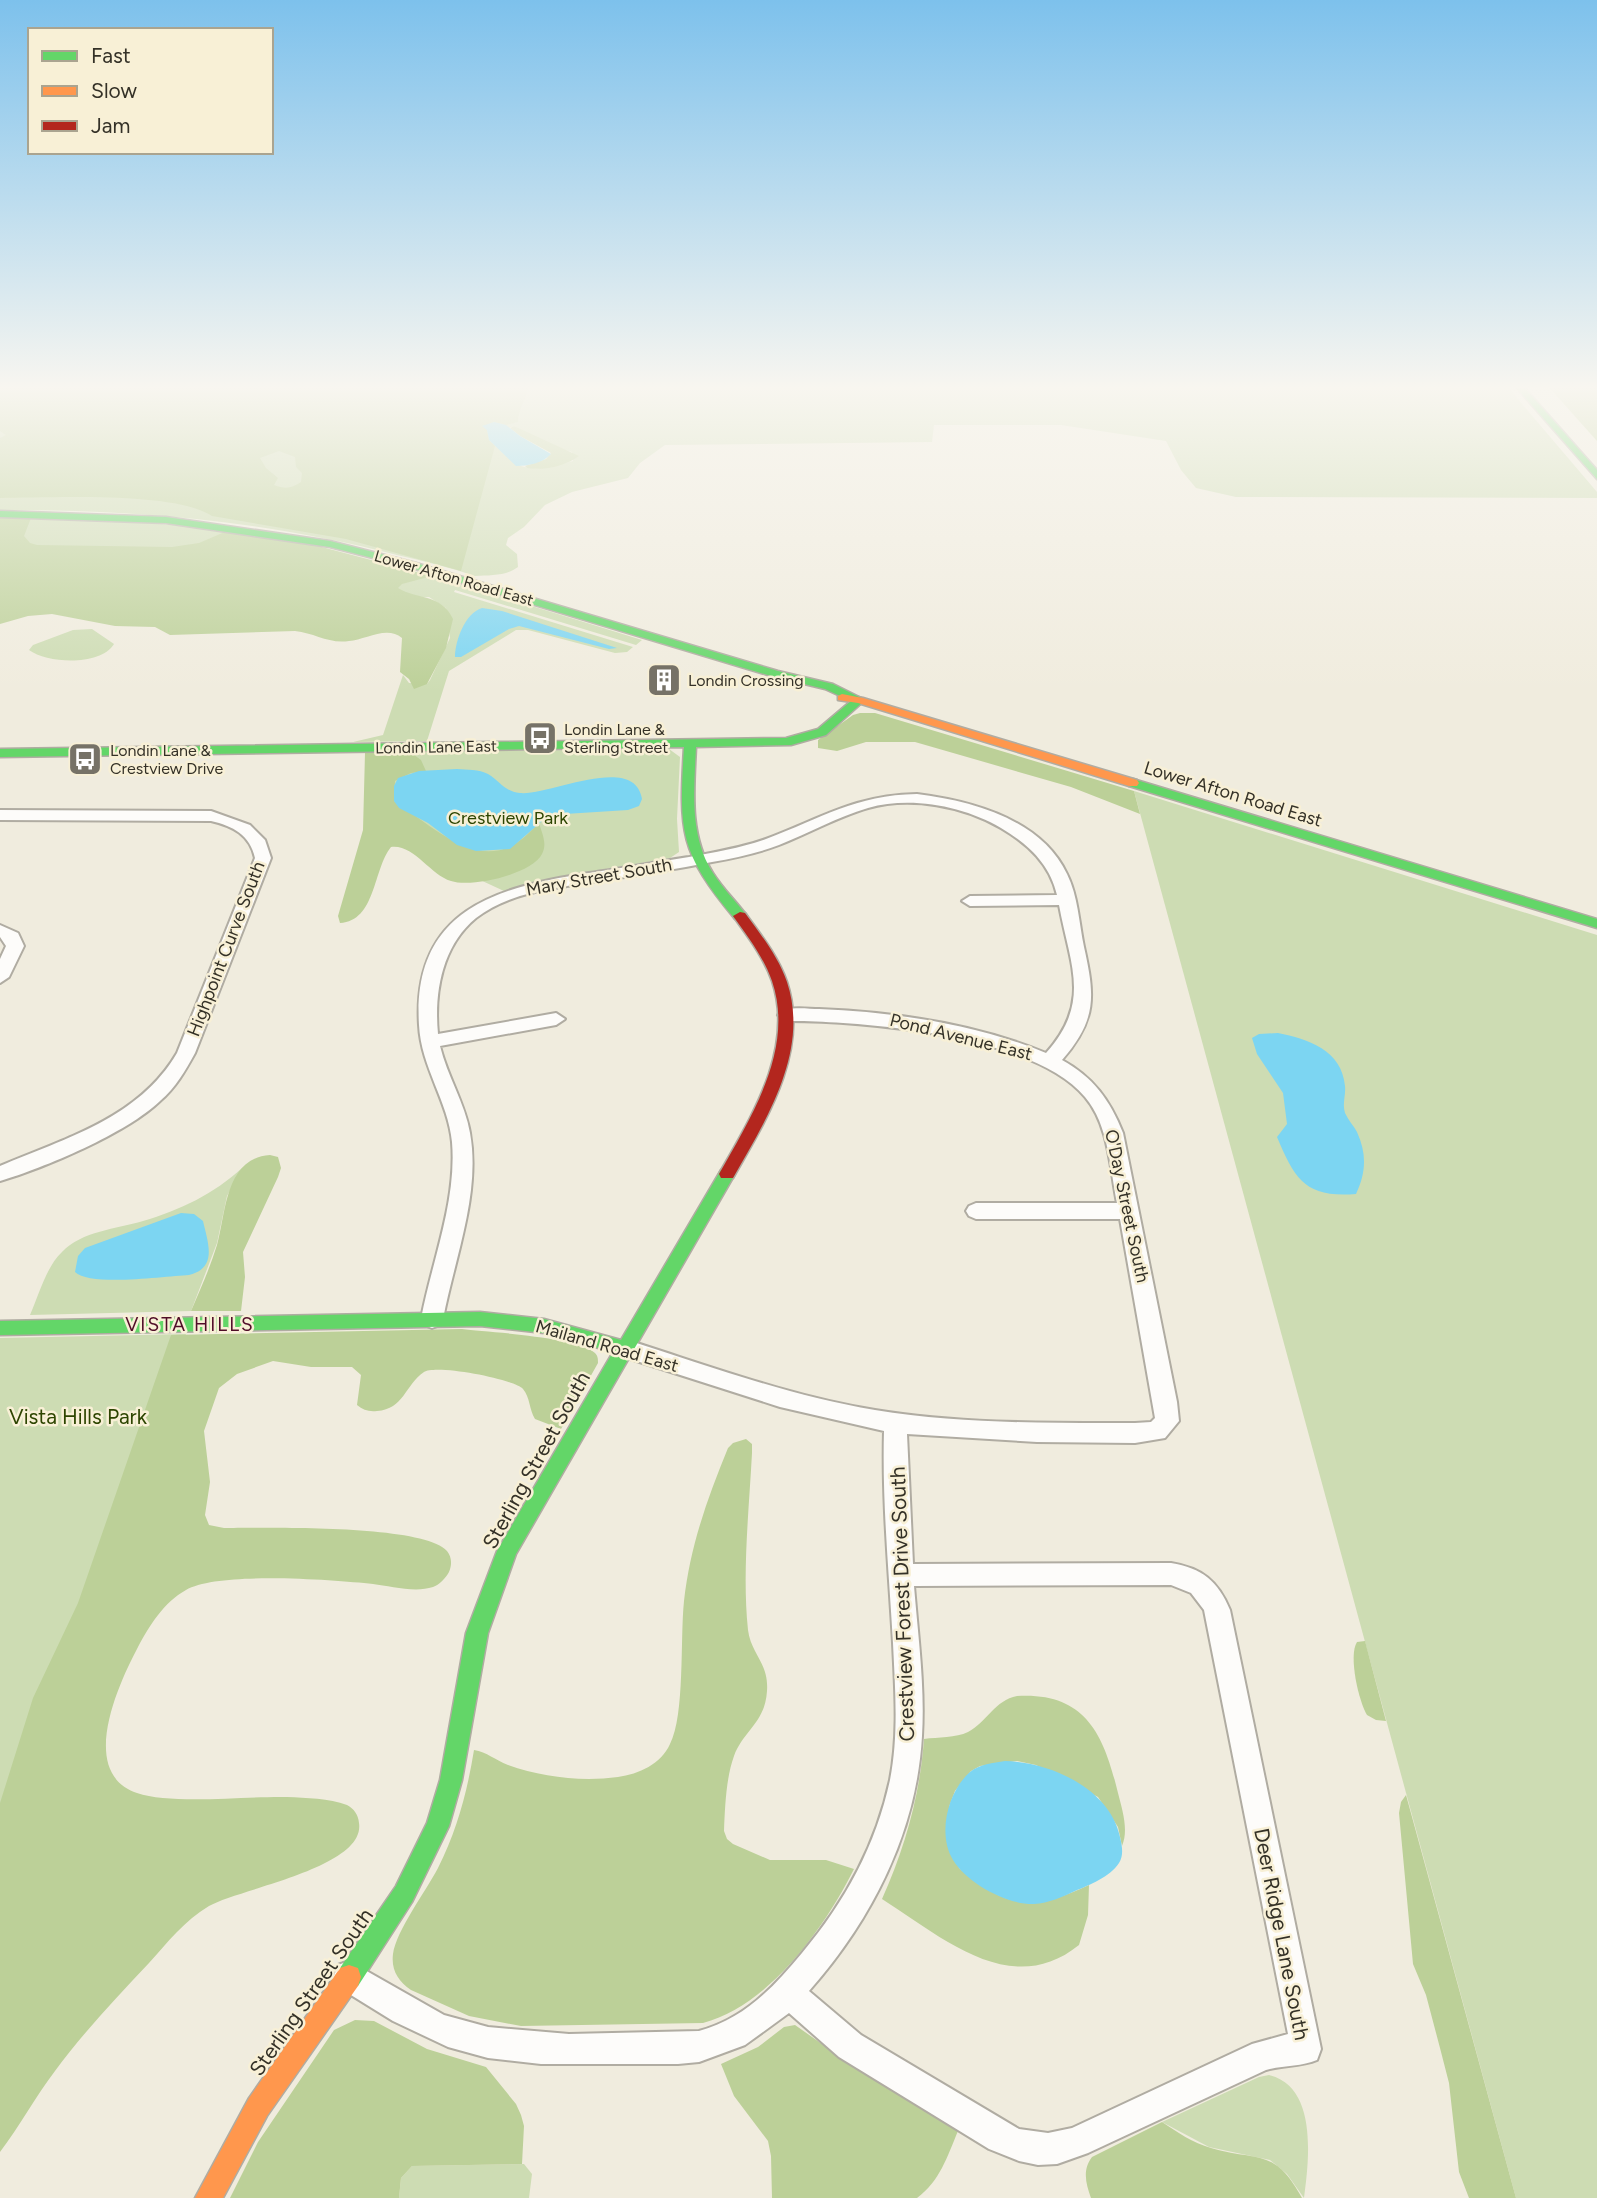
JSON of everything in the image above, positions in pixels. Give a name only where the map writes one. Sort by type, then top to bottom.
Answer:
[{"type":"street","name":"Lower Afton Road East","points":[[0,514],[166,520],[248,530],[330,544],[412,565],[775,674],[799,678],[848,693],[859,700],[1597,923]]},
{"type":"street","name":"Londin Lane East","points":[[0,752],[783,742],[805,739],[825,730],[859,700]]},
{"type":"street","name":"Sterling Street South","points":[[208,2198],[251,2115],[408,1888],[439,1821],[454,1765],[475,1643],[498,1572],[535,1501],[772,1094],[783,1058],[787,1015],[781,982],[768,953],[749,927],[716,892],[697,859],[687,824],[690,743]]},
{"type":"street","points":[[697,859],[773,843],[870,802],[922,799],[974,811],[1025,836],[1043,851],[1056,868],[1066,900],[1083,986],[1084,1005],[1074,1034],[1050,1061]]},
{"type":"street","name":"Highpoint Curve South","points":[[0,815],[211,816],[225,819],[248,830],[258,841],[263,854],[260,869],[186,1053],[170,1079],[145,1104],[116,1122],[2,1170]]},
{"type":"street","name":"Mary Street South","points":[[432,1320],[459,1187],[462,1152],[456,1111],[436,1066],[430,1042],[428,1002],[441,951],[455,931],[479,910],[504,897],[533,888],[697,859]]},
{"type":"street","points":[[970,901],[1066,900]]},
{"type":"street","points":[[0,977],[15,948],[13,939],[2,931]]},
{"type":"street","name":"Pond Avenue East","points":[[787,1015],[857,1016],[914,1023],[1003,1045],[1050,1061]]},
{"type":"street","points":[[430,1042],[555,1019]]},
{"type":"street","name":"O'Day Street South","points":[[1050,1061],[1087,1086],[1106,1112],[1113,1133],[1166,1402],[1168,1418],[1163,1427]]},
{"type":"street","points":[[976,1211],[1129,1211]]},
{"type":"street","name":"Mailand Road East","points":[[0,1328],[485,1319],[527,1323],[583,1335],[791,1401],[896,1423],[999,1432],[1135,1433],[1152,1432],[1163,1427]]},
{"type":"street","name":"Crestview Forest Drive South","points":[[349,1976],[410,2015],[447,2032],[476,2041],[523,2047],[678,2049],[707,2045],[750,2027],[789,1992],[853,1912],[877,1863],[904,1779],[909,1731],[896,1423]]},
{"type":"street","name":"Deer Ridge Lane South","points":[[789,1992],[828,2029],[866,2056],[1000,2138],[1041,2150],[1077,2142],[1263,2055],[1282,2050],[1306,2049],[1217,1610],[1208,1592],[1196,1582],[1171,1574],[902,1575]]},
{"type":"green space","points":[[0,488],[590,488],[572,492],[545,505],[524,527],[508,538],[506,545],[517,554],[518,567],[508,572],[475,576],[436,564],[299,533],[200,519],[50,510],[0,510]]},
{"type":"green space","points":[[0,488],[484,488],[461,571],[346,539],[212,516],[194,508],[170,503],[79,497],[0,498]]},
{"type":"green space","points":[[1196,488],[1593,488],[1597,498],[1236,497]]},
{"type":"green space","points":[[0,518],[171,525],[280,540],[436,578],[642,640],[636,645],[455,590],[454,592],[633,647],[627,652],[615,653],[528,630],[516,630],[449,671],[427,741],[353,742],[383,735],[403,675],[409,683],[427,684],[430,680],[450,638],[446,608],[429,597],[0,610]]},
{"type":"green space","points":[[0,518],[31,518],[24,536],[30,543],[37,545],[172,547],[199,543],[227,531],[318,546],[432,576],[402,584],[398,588],[435,601],[448,611],[453,619],[446,648],[427,684],[414,689],[409,679],[400,672],[402,638],[390,633],[341,642],[295,631],[170,635],[155,627],[115,626],[52,614],[28,616],[0,624]]},
{"type":"green space","points":[[92,629],[114,644],[98,656],[61,660],[29,650],[33,645],[73,630]]},
{"type":"green space","points":[[875,713],[1134,791],[1140,814],[1071,787],[915,742],[866,742],[837,751],[818,748],[818,740],[853,715]]},
{"type":"green space","name":"Crestview Park","points":[[669,749],[680,757],[677,819],[679,852],[670,858],[542,880],[504,891],[372,830],[397,752]]},
{"type":"green space","points":[[410,752],[421,760],[426,771],[411,773],[395,781],[394,801],[448,838],[466,847],[484,851],[502,849],[520,840],[539,822],[544,850],[527,868],[501,878],[461,883],[443,878],[407,850],[391,847],[361,913],[352,920],[340,923],[338,916],[363,830],[365,753]]},
{"type":"green space","points":[[1134,791],[1597,935],[1597,2198],[1516,2198]]},
{"type":"green space","points":[[270,1155],[278,1157],[281,1168],[243,1252],[245,1277],[241,1311],[191,1311],[214,1254],[226,1203],[236,1176],[255,1158]]},
{"type":"green space","points":[[242,1168],[227,1196],[217,1243],[191,1311],[30,1315],[56,1258],[70,1245],[89,1235],[170,1212],[220,1186]]},
{"type":"green space","points":[[462,1329],[552,1339],[586,1347],[595,1353],[598,1363],[561,1429],[535,1419],[525,1392],[517,1385],[458,1371],[424,1372],[393,1406],[374,1411],[357,1405],[361,1375],[352,1367],[311,1367],[273,1361],[237,1374],[219,1388],[204,1431],[210,1482],[205,1515],[209,1525],[224,1528],[342,1529],[408,1536],[432,1542],[447,1551],[451,1558],[450,1569],[438,1585],[426,1589],[305,1579],[223,1580],[186,1590],[158,1615],[142,1639],[121,1682],[108,1726],[106,1748],[109,1767],[119,1782],[137,1793],[169,1799],[287,1797],[333,1801],[347,1805],[355,1812],[359,1823],[356,1839],[343,1853],[322,1865],[224,1899],[192,1918],[77,2043],[0,2152],[0,1803],[33,1698],[78,1603],[171,1335]]},
{"type":"green space","name":"Vista Hills Park","points":[[186,1334],[0,1922],[0,1338]]},
{"type":"green space","points":[[746,1439],[752,1444],[746,1608],[750,1638],[763,1666],[767,1691],[762,1711],[738,1747],[731,1765],[724,1831],[733,1844],[770,1860],[826,1860],[854,1869],[842,1892],[811,1939],[772,1982],[727,2014],[703,2023],[521,2026],[469,2016],[411,1990],[402,1983],[394,1970],[395,1945],[451,1840],[465,1796],[474,1750],[534,1773],[590,1779],[634,1773],[648,1767],[666,1751],[675,1731],[678,1715],[684,1601],[695,1542],[728,1448],[733,1443]]},
{"type":"green space","points":[[1365,1641],[1386,1721],[1367,1715],[1358,1690],[1354,1668],[1355,1649],[1357,1642]]},
{"type":"green space","points":[[1017,1696],[1060,1701],[1088,1721],[1106,1753],[1125,1826],[1122,1846],[1118,1827],[1098,1797],[1036,1765],[1017,1761],[980,1766],[971,1771],[955,1791],[949,1807],[959,1868],[976,1882],[1007,1899],[1021,1902],[1052,1899],[1089,1885],[1088,1915],[1079,1945],[1053,1960],[1028,1966],[1003,1965],[978,1957],[953,1945],[882,1899],[910,1821],[924,1739],[968,1732],[1003,1702]]},
{"type":"green space","points":[[1406,1795],[1516,2198],[1469,2198],[1459,2172],[1449,2083],[1426,1995],[1413,1964],[1399,1813],[1401,1802]]},
{"type":"green space","points":[[355,2020],[374,2021],[427,2049],[486,2067],[516,2104],[521,2115],[524,2126],[522,2164],[412,2166],[401,2178],[399,2198],[230,2198],[258,2142],[334,2030]]},
{"type":"green space","points":[[795,2025],[856,2068],[958,2131],[937,2176],[917,2198],[772,2198],[768,2141],[734,2096],[721,2064],[758,2047],[784,2027]]},
{"type":"green space","points":[[1269,2075],[1285,2082],[1296,2094],[1303,2109],[1308,2146],[1304,2198],[1287,2174],[1270,2160],[1209,2147],[1162,2122],[1259,2077]]},
{"type":"green space","points":[[1162,2122],[1204,2146],[1274,2163],[1292,2182],[1302,2198],[1091,2198],[1086,2172],[1092,2157]]},
{"type":"green space","points":[[524,2164],[532,2174],[529,2198],[399,2198],[401,2178],[412,2166]]},
{"type":"water","points":[[482,608],[502,611],[617,648],[609,649],[519,626],[461,657],[455,657],[462,628],[476,611]]},
{"type":"water","points":[[457,769],[484,772],[506,788],[520,793],[589,779],[624,779],[636,785],[642,799],[639,806],[628,810],[549,815],[510,849],[476,851],[457,845],[428,823],[399,808],[394,801],[394,786],[398,778],[419,771]]},
{"type":"water","points":[[1278,1033],[1322,1048],[1337,1063],[1345,1086],[1345,1113],[1357,1132],[1364,1156],[1362,1179],[1356,1194],[1325,1193],[1314,1189],[1304,1183],[1290,1165],[1277,1137],[1287,1124],[1283,1093],[1257,1054],[1252,1038],[1259,1034]]},
{"type":"water","points":[[181,1213],[194,1214],[203,1221],[209,1254],[204,1267],[198,1272],[189,1275],[112,1280],[96,1279],[75,1272],[78,1256],[85,1248]]},
{"type":"water","points":[[1005,1761],[1059,1773],[1091,1792],[1114,1820],[1120,1837],[1122,1857],[1115,1868],[1087,1886],[1034,1904],[1000,1897],[959,1869],[948,1850],[946,1838],[947,1813],[951,1801],[962,1780],[974,1769]]},
{"type":"traffic: fast","points":[[0,514],[166,520],[330,544],[412,565],[775,674],[829,686],[859,700]]},
{"type":"traffic: fast","points":[[0,753],[787,742],[822,732],[859,700]]},
{"type":"traffic: fast","points":[[690,743],[688,818],[691,837],[706,873],[740,916]]},
{"type":"traffic: fast","points":[[1133,783],[1597,924]]},
{"type":"traffic: fast","points":[[349,1977],[404,1894],[437,1826],[451,1780],[477,1633],[507,1551],[727,1174]]},
{"type":"traffic: fast","points":[[0,1328],[480,1319],[544,1326],[624,1348]]},
{"type":"traffic: slow","points":[[842,698],[859,700],[1133,783]]},
{"type":"traffic: slow","points":[[208,2198],[258,2107],[349,1977]]},
{"type":"traffic: jam","points":[[727,1174],[763,1108],[776,1077],[784,1045],[785,1014],[780,982],[765,950],[740,916]]},
{"type":"place","name":"Londin Crossing","points":[[664,680]]},
{"type":"place","name":"Londin Lane & Sterling Street","points":[[540,738]]},
{"type":"place","name":"Londin Lane & Crestview Drive","points":[[85,759]]},
{"type":"district","name":"VISTA HILLS","points":[[190,1324]]}]
